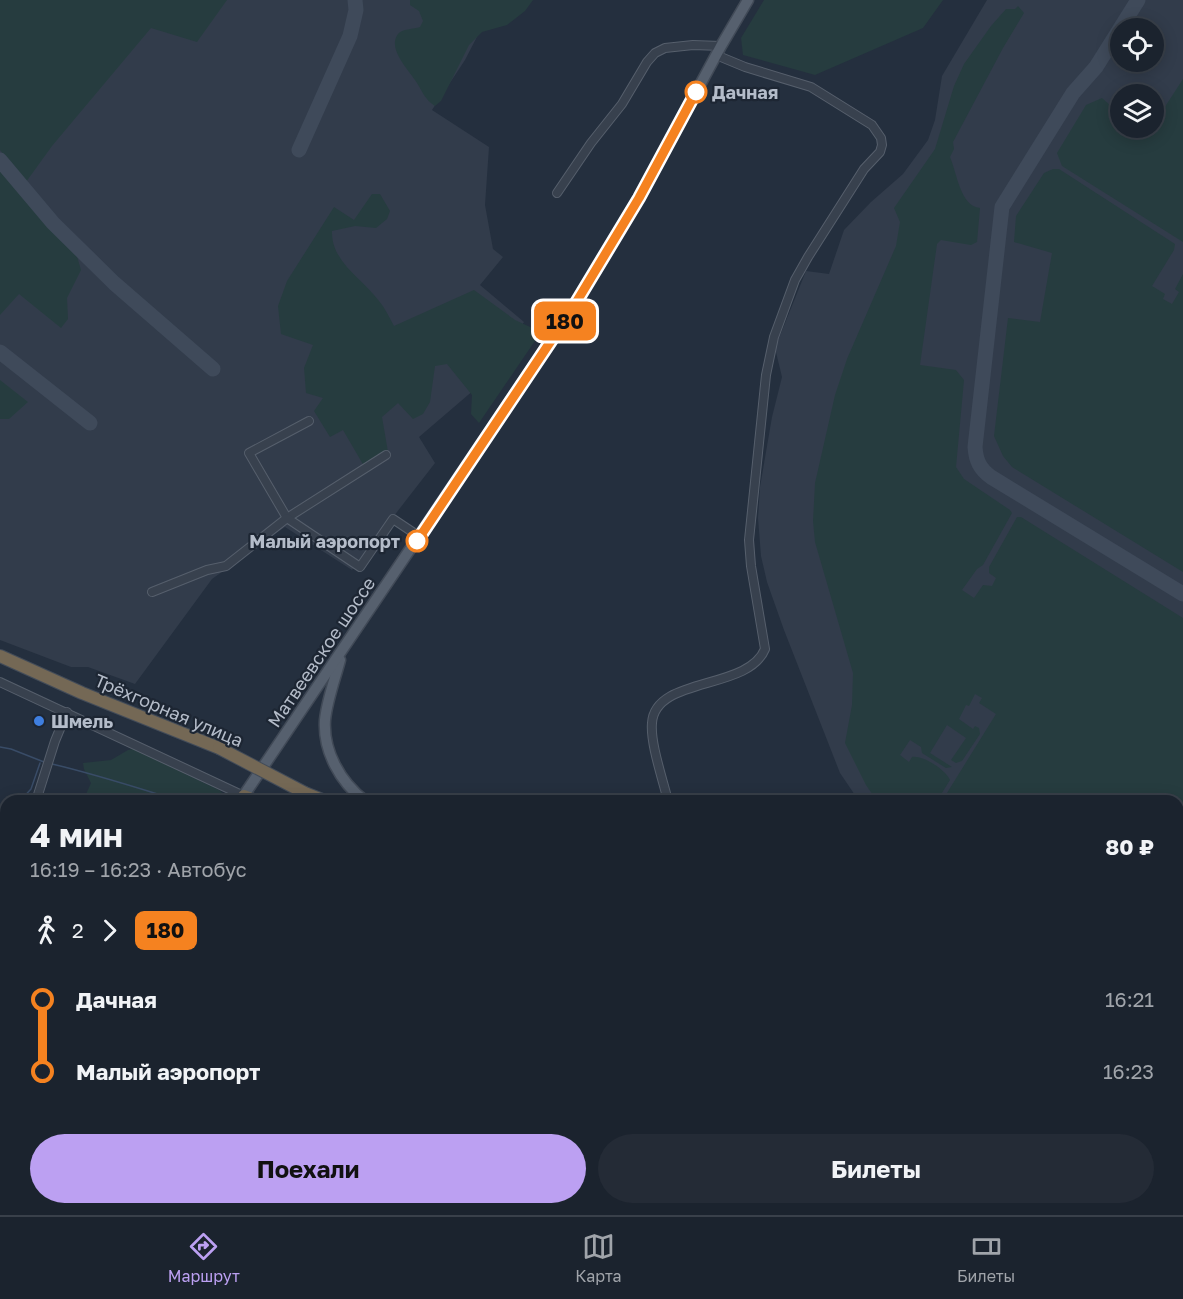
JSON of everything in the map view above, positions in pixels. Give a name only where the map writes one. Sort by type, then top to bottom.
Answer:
[{"type":"highway","name":"Трёхгорная улица","points":[[0,656],[81,693],[219,748],[310,795]]},
{"type":"main road","name":"Матвеевское шоссе","points":[[244,795],[547,349],[639,198],[748,0]]},
{"type":"main road","points":[[342,651],[327,712],[326,734],[334,765],[341,777],[359,795]]},
{"type":"street","points":[[557,194],[591,143],[622,104],[647,62],[655,53],[665,48],[693,45],[718,51],[745,67],[811,87],[872,125],[881,138],[880,152],[864,169],[795,280],[769,356],[749,540],[765,649],[756,664],[747,669],[676,694],[657,705],[653,713],[651,732],[667,795]]},
{"type":"street","points":[[309,421],[249,453],[288,518],[360,567],[393,519],[420,537]]},
{"type":"street","points":[[152,592],[207,570],[226,566],[288,518],[386,455]]},
{"type":"street","points":[[0,682],[67,712],[236,795]]},
{"type":"street","points":[[38,795],[50,755],[67,712]]},
{"type":"shaded area","name":"Малый аэропорт","points":[[0,0],[496,0],[465,60],[432,110],[489,147],[485,205],[493,249],[503,257],[480,285],[524,322],[489,377],[419,437],[435,463],[352,570],[285,527],[212,579],[135,684],[88,667],[71,667],[0,640]]},
{"type":"shaded area","points":[[987,0],[1183,0],[1183,795],[855,795],[840,773],[784,630],[767,582],[761,556],[758,518],[760,487],[772,417],[782,377],[775,348],[806,271],[829,274],[844,230],[903,174],[928,140],[935,120],[942,76]]},
{"type":"green space","points":[[0,0],[227,0],[197,42],[151,28],[52,146],[26,182],[0,150]]},
{"type":"green space","points":[[410,0],[533,0],[525,11],[507,25],[482,32],[469,45],[441,101],[435,106],[426,97],[404,64],[395,46],[395,40],[400,32],[420,27],[423,21],[419,11],[410,5]]},
{"type":"green space","points":[[764,0],[943,0],[923,28],[815,75],[743,55],[741,38]]},
{"type":"green space","points":[[1018,6],[1024,13],[953,142],[954,149],[950,157],[960,188],[973,206],[980,208],[977,242],[971,245],[941,240],[937,244],[920,365],[956,370],[964,380],[956,467],[964,479],[1012,513],[983,565],[977,569],[962,590],[974,598],[983,585],[992,586],[996,578],[989,573],[989,567],[1017,517],[1021,517],[1183,618],[1183,795],[946,795],[996,714],[979,703],[982,698],[975,694],[959,719],[973,729],[975,726],[979,728],[980,734],[962,761],[956,763],[951,760],[966,738],[947,725],[930,753],[952,767],[946,768],[922,753],[921,747],[910,740],[900,755],[909,762],[912,757],[928,761],[948,776],[950,780],[941,795],[873,795],[845,743],[852,705],[853,673],[815,542],[813,521],[815,483],[835,395],[847,359],[896,246],[900,222],[894,208],[935,149],[954,86],[964,64],[1006,9],[1015,9]]},
{"type":"green space","points":[[1183,79],[1183,242],[1062,166],[1057,153],[1086,105],[1102,98],[1110,105],[1110,138],[1164,138],[1164,108]]},
{"type":"green space","points":[[0,167],[76,253],[81,270],[67,298],[68,319],[61,328],[19,294],[0,315]]},
{"type":"green space","points":[[1059,169],[1175,244],[1174,250],[1152,286],[1165,294],[1163,299],[1172,304],[1179,292],[1175,289],[1183,274],[1183,572],[1012,467],[1003,456],[994,436],[1008,318],[1040,322],[1052,253],[1014,242],[1016,216],[1044,173]]},
{"type":"green space","points":[[372,194],[380,194],[390,211],[387,219],[376,228],[355,226],[332,231],[333,242],[342,261],[381,304],[394,326],[474,290],[515,320],[541,332],[479,423],[471,414],[472,395],[447,364],[435,366],[430,402],[423,414],[413,419],[398,403],[382,417],[388,452],[364,466],[343,430],[330,437],[314,411],[323,398],[306,393],[304,368],[313,345],[281,334],[278,306],[287,281],[334,207],[354,220]]},
{"type":"green space","points":[[0,380],[28,402],[9,419],[0,419]]},
{"type":"green space","points":[[133,749],[219,790],[225,795],[86,795],[91,783],[83,763],[111,760]]},
{"type":"waterway","points":[[0,747],[44,762]]},
{"type":"waterway","points":[[26,795],[31,789],[40,763]]},
{"type":"waterway","points":[[52,764],[160,795]]},
{"type":"taxiway","points":[[299,150],[350,36],[356,10],[355,0]]},
{"type":"taxiway","points":[[1138,0],[1096,67],[1073,93],[1002,207],[975,447],[979,464],[991,477],[1183,594]]},
{"type":"taxiway","points":[[0,160],[53,223],[114,283],[213,369]]},
{"type":"taxiway","points":[[0,352],[90,423]]},
{"type":"bus line","name":"180","points":[[417,541],[571,311],[639,198],[696,92]]},
{"type":"place","name":"Дачная","points":[[696,92]]},
{"type":"place","name":"Малый аэропорт","points":[[417,541]]},
{"type":"place","name":"Шмель","points":[[39,721]]}]
